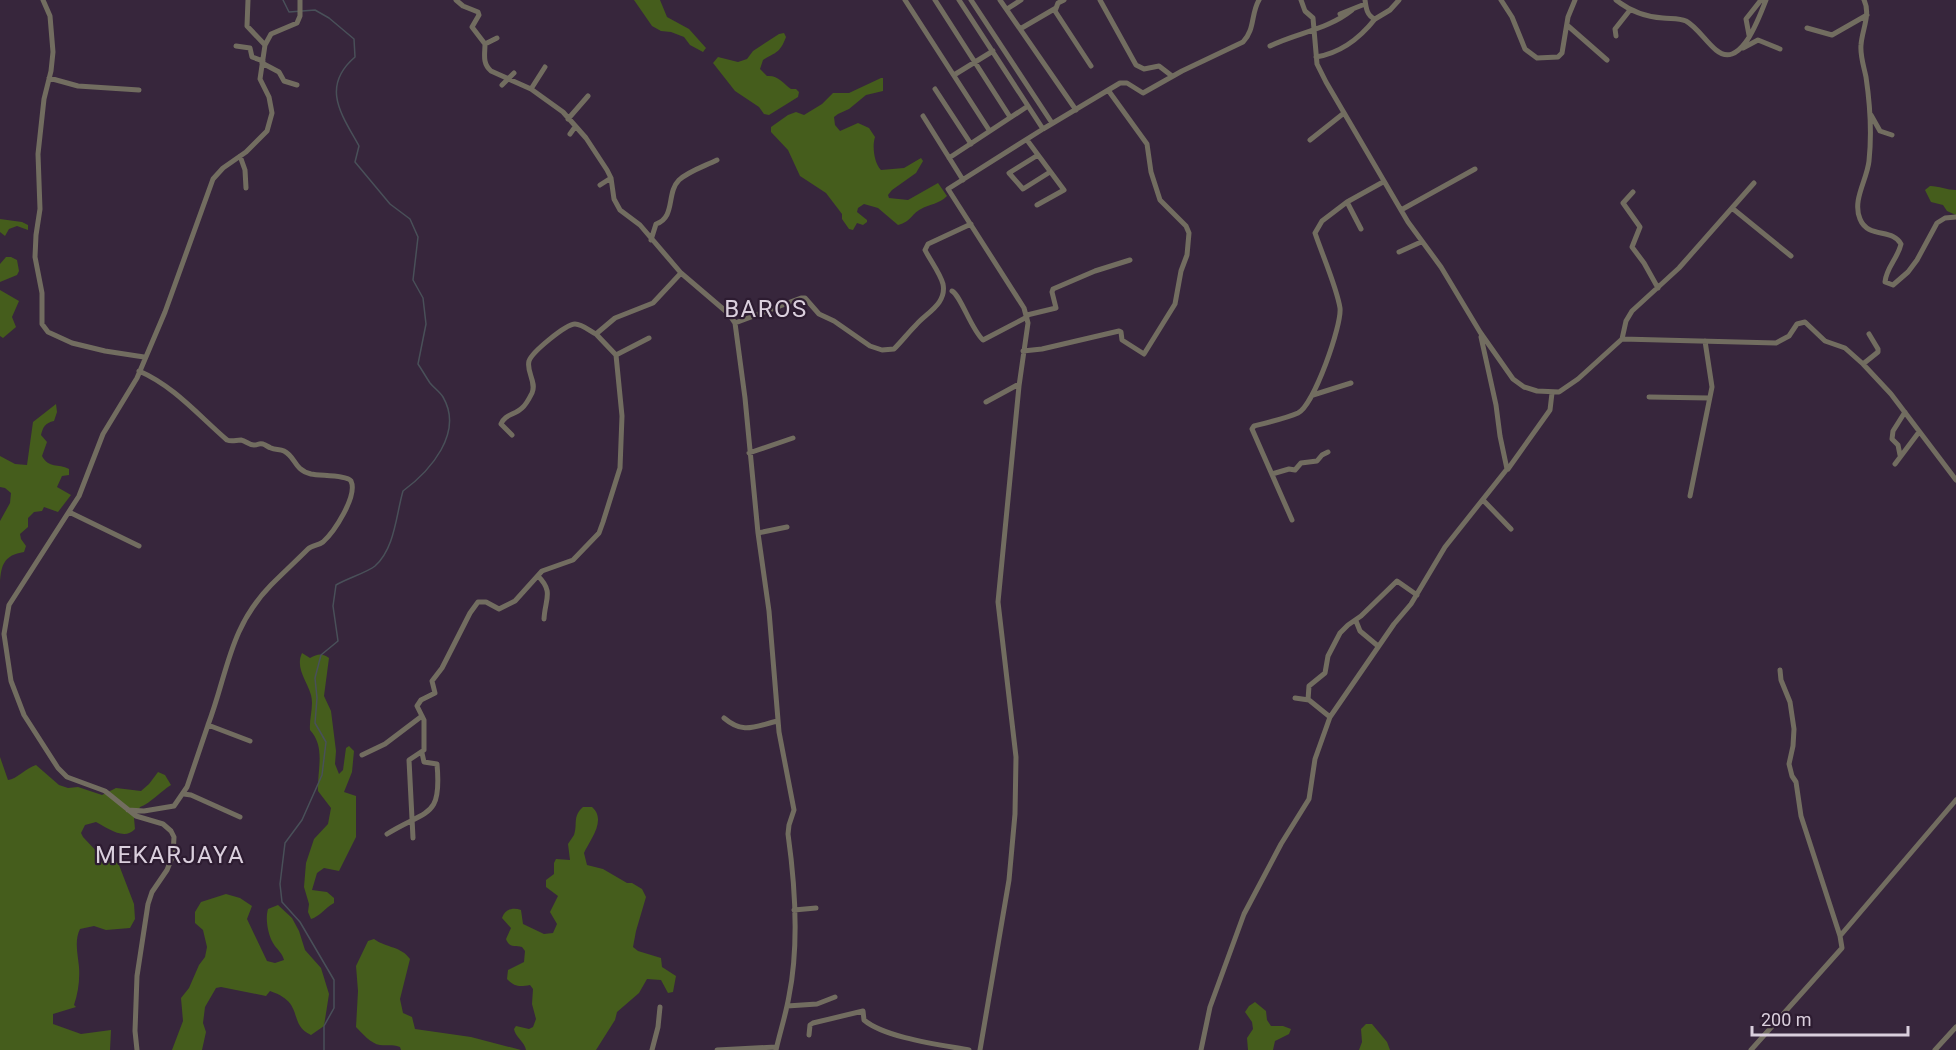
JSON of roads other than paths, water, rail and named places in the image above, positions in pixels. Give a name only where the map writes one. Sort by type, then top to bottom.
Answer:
[{"type":"street","points":[[43,0],[50,16],[53,52],[44,99],[39,152],[40,208],[35,257],[42,293],[42,324],[48,332],[72,343],[144,357]]},
{"type":"street","points":[[248,0],[247,26],[265,45]]},
{"type":"street","points":[[456,0],[463,6],[478,12],[472,27],[485,44],[485,63],[496,77],[509,79],[531,89],[557,107],[568,118],[593,147],[611,178],[616,204],[620,210],[640,225],[681,273],[729,314],[735,323],[769,611],[778,721],[794,810],[789,825],[794,948],[787,1006],[776,1049],[717,1050]]},
{"type":"street","points":[[905,0],[989,130]]},
{"type":"street","points":[[935,0],[1010,117]]},
{"type":"street","points":[[960,0],[1043,129]]},
{"type":"street","points":[[971,0],[1052,123]]},
{"type":"street","points":[[1000,0],[1076,110]]},
{"type":"street","points":[[1006,9],[1021,0]]},
{"type":"street","points":[[1020,29],[1056,8],[1058,3],[1064,0]]},
{"type":"street","points":[[1100,0],[1136,65],[1144,69],[1159,66],[1172,76]]},
{"type":"street","points":[[980,1050],[1010,880],[1015,814],[1016,757],[998,602],[1027,316],[972,224],[948,189],[1120,83],[1127,84],[1143,93],[1172,76],[1243,42],[1249,36],[1254,9],[1259,0]]},
{"type":"street","points":[[1301,0],[1305,12],[1313,18],[1316,57],[1326,82],[1383,182],[1421,242],[1441,267],[1480,332],[1513,379],[1524,387],[1552,393],[1558,392],[1578,379],[1622,339],[1626,321],[1632,311],[1679,268],[1754,183]]},
{"type":"street","points":[[1316,57],[1341,50],[1399,0]]},
{"type":"street","points":[[1502,0],[1512,17],[1525,49],[1537,58],[1558,57],[1562,53],[1567,25],[1575,0]]},
{"type":"street","points":[[1616,0],[1630,10],[1645,16],[1685,21],[1721,54],[1733,55],[1758,40],[1780,49]]},
{"type":"street","points":[[1749,34],[1746,19],[1761,0]]},
{"type":"street","points":[[1742,49],[1766,0]]},
{"type":"street","points":[[1864,0],[1867,15],[1861,46],[1869,111],[1869,161],[1857,208],[1860,219],[1869,230],[1893,236],[1901,244],[1886,274],[1885,282],[1893,285],[1899,281],[1917,260],[1937,223],[1945,218],[1956,218]]},
{"type":"street","points":[[137,1050],[135,1031],[137,976],[148,904],[152,892],[167,870],[173,855],[174,837],[163,824],[136,816],[105,791],[67,777],[58,768],[24,715],[11,681],[4,634],[9,604],[69,512],[81,490],[103,434],[130,391],[168,303],[210,186],[218,172],[263,137],[270,123],[272,113],[270,99],[260,79],[265,45],[271,34],[296,24],[300,16],[300,2]]},
{"type":"street","points":[[1270,46],[1284,39],[1314,31],[1342,18],[1365,2],[1368,13],[1375,19]]},
{"type":"street","points":[[1056,8],[1091,66]]},
{"type":"street","points":[[1340,14],[1353,10]]},
{"type":"street","points":[[1616,36],[1615,29],[1630,10]]},
{"type":"street","points":[[1807,28],[1832,35],[1867,15]]},
{"type":"street","points":[[1567,25],[1607,60]]},
{"type":"street","points":[[485,44],[497,38]]},
{"type":"street","points":[[236,46],[250,48],[252,57],[279,72],[284,81],[297,85]]},
{"type":"street","points":[[954,75],[993,51]]},
{"type":"street","points":[[531,89],[545,67]]},
{"type":"street","points":[[502,85],[514,74]]},
{"type":"street","points":[[49,78],[78,86],[138,90]]},
{"type":"street","points":[[935,90],[971,144]]},
{"type":"street","points":[[1023,351],[1042,349],[1119,331],[1122,340],[1144,354],[1177,298],[1181,271],[1187,255],[1188,230],[1160,200],[1151,172],[1147,144],[1108,90]]},
{"type":"street","points":[[568,118],[588,96]]},
{"type":"street","points":[[949,158],[1028,106]]},
{"type":"street","points":[[1869,111],[1880,131],[1892,135]]},
{"type":"street","points":[[1310,140],[1344,113]]},
{"type":"street","points":[[923,116],[963,180]]},
{"type":"street","points":[[570,134],[575,127]]},
{"type":"street","points":[[1027,140],[1064,190],[1037,205]]},
{"type":"street","points":[[1038,155],[1009,173],[1023,189],[1050,172]]},
{"type":"street","points":[[240,156],[245,170],[246,188]]},
{"type":"street","points":[[651,240],[656,224],[668,215],[674,188],[679,180],[717,160]]},
{"type":"street","points":[[1401,210],[1475,169]]},
{"type":"street","points":[[600,185],[611,178]]},
{"type":"street","points":[[1292,520],[1252,432],[1252,427],[1298,413],[1313,395],[1341,319],[1340,305],[1315,233],[1322,221],[1347,202],[1383,182]]},
{"type":"street","points":[[1633,192],[1623,203],[1640,227],[1632,247],[1658,288]]},
{"type":"street","points":[[1347,202],[1361,229]]},
{"type":"street","points":[[1732,208],[1791,256]]},
{"type":"street","points":[[735,323],[805,298],[819,314],[834,321],[870,345],[882,350],[894,349],[938,304],[941,295],[943,284],[925,250],[926,247],[972,224]]},
{"type":"street","points":[[1399,252],[1421,242]]},
{"type":"street","points":[[952,291],[957,295],[964,311],[983,340],[1027,316],[1056,308],[1053,289],[1095,271],[1131,260]]},
{"type":"street","points":[[596,334],[615,318],[653,303],[681,273]]},
{"type":"street","points":[[1622,339],[1776,343],[1789,336],[1797,324],[1805,322],[1825,341],[1845,348],[1863,364],[1905,412],[1956,480]]},
{"type":"street","points":[[387,834],[412,819],[428,813],[437,797],[437,764],[424,762],[422,716],[417,704],[435,693],[432,679],[442,668],[476,604],[484,602],[499,609],[509,606],[545,569],[573,560],[598,533],[603,522],[620,468],[622,416],[616,355],[596,334],[578,324],[572,324],[560,331],[532,357],[529,365],[534,384],[532,392],[523,407],[501,422],[501,426],[512,435]]},
{"type":"street","points":[[1480,332],[1507,470]]},
{"type":"street","points":[[1863,364],[1878,352],[1869,334]]},
{"type":"street","points":[[616,355],[649,338]]},
{"type":"street","points":[[1690,496],[1712,387],[1705,341]]},
{"type":"street","points":[[126,810],[144,811],[169,808],[174,806],[184,794],[220,693],[232,644],[249,612],[260,597],[312,545],[321,544],[329,536],[348,504],[352,485],[345,477],[319,476],[303,471],[282,450],[270,448],[262,443],[255,445],[242,440],[227,440],[181,400],[173,390],[139,371]]},
{"type":"street","points":[[1313,395],[1351,383]]},
{"type":"street","points":[[986,402],[1019,384]]},
{"type":"street","points":[[1201,1050],[1209,1007],[1244,914],[1281,844],[1309,800],[1315,759],[1330,717],[1378,646],[1417,595],[1445,548],[1507,470],[1550,410],[1552,393]]},
{"type":"street","points":[[1649,397],[1708,398]]},
{"type":"street","points":[[1900,455],[1898,445],[1892,439],[1893,430],[1905,412]]},
{"type":"street","points":[[1895,464],[1919,432]]},
{"type":"street","points":[[749,453],[793,438]]},
{"type":"street","points":[[1272,474],[1297,469],[1301,463],[1317,461],[1328,452]]},
{"type":"street","points":[[1484,500],[1511,529]]},
{"type":"street","points":[[69,512],[139,546]]},
{"type":"street","points":[[758,533],[787,527]]},
{"type":"street","points":[[538,576],[545,582],[548,591],[544,619]]},
{"type":"street","points":[[1308,700],[1309,686],[1325,673],[1328,656],[1340,633],[1356,621],[1397,581],[1417,595]]},
{"type":"street","points":[[1356,621],[1360,631],[1378,646]]},
{"type":"street","points":[[1751,1050],[1842,948],[1804,825],[1796,782],[1789,764],[1794,729],[1790,702],[1781,680],[1780,670]]},
{"type":"street","points":[[1295,698],[1308,700],[1330,717]]},
{"type":"street","points":[[362,755],[385,744],[422,716]]},
{"type":"street","points":[[724,718],[738,728],[744,729],[778,721]]},
{"type":"street","points":[[208,725],[250,741]]},
{"type":"street","points":[[412,838],[409,760],[422,753]]},
{"type":"street","points":[[184,794],[240,817]]},
{"type":"street","points":[[1840,936],[1956,800]]},
{"type":"street","points":[[794,910],[816,908]]},
{"type":"street","points":[[787,1006],[817,1004],[835,997]]},
{"type":"street","points":[[652,1050],[660,1007]]},
{"type":"street","points":[[809,1035],[810,1025],[813,1023],[863,1011],[864,1020],[879,1028],[917,1040],[969,1050]]},
{"type":"street","points":[[1935,1050],[1956,1027]]},
{"type":"waterway","points":[[283,0],[289,12],[315,10],[329,18],[354,39],[355,57],[344,68],[338,79],[337,101],[359,146],[355,162],[390,204],[410,219],[418,237],[413,280],[423,298],[426,324],[418,364],[430,383],[443,397],[448,411],[449,424],[447,437],[433,462],[403,491],[391,541],[382,559],[372,568],[336,585],[333,606],[338,641],[321,655],[315,678],[317,698],[315,723],[326,742],[322,775],[302,820],[285,843],[280,884],[282,902],[300,922],[334,980],[334,1008],[324,1026],[324,1050]]},
{"type":"district","name":"BAROS","points":[[766,309]]},
{"type":"district","name":"MEKARJAYA","points":[[170,855]]}]
